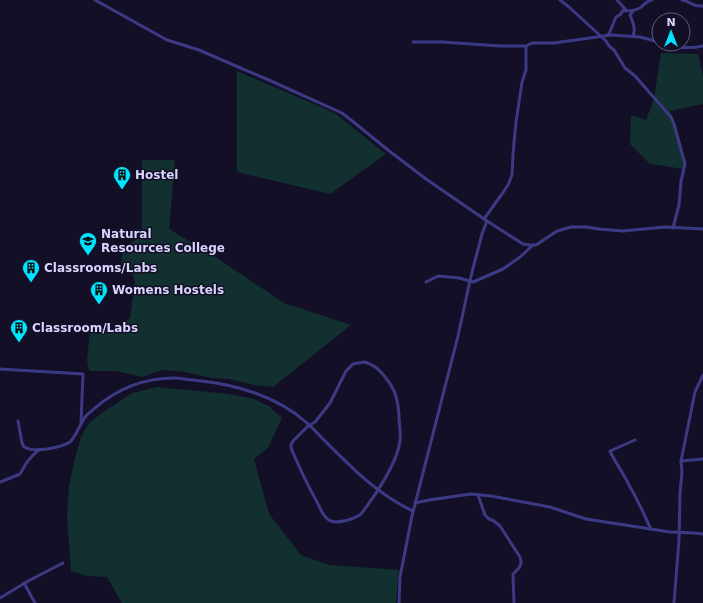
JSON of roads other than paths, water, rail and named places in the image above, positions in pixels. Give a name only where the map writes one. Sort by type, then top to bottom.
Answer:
[{"type":"street","points":[[95,0],[166,40],[199,50],[342,114],[426,179],[485,220],[523,244],[533,245]]},
{"type":"street","points":[[560,0],[569,6],[602,36],[614,50],[625,68],[635,76],[670,114],[685,164],[681,181],[679,206],[673,228]]},
{"type":"street","points":[[617,0],[627,11]]},
{"type":"street","points":[[606,36],[609,34],[617,16],[623,11],[633,10],[652,0]]},
{"type":"street","points":[[682,0],[688,1],[695,6],[703,6]]},
{"type":"street","points":[[633,10],[630,15],[634,30],[633,36]]},
{"type":"street","points":[[413,42],[526,46],[532,43],[554,43],[602,36],[633,36],[651,40]]},
{"type":"street","points":[[399,603],[400,578],[413,511],[457,343],[485,220],[508,185],[512,175],[516,122],[522,82],[526,70],[526,46]]},
{"type":"street","points":[[691,48],[703,46]]},
{"type":"street","points":[[426,282],[438,276],[459,278],[473,282],[502,268],[520,257],[533,245],[557,231],[571,227],[627,231],[652,228],[703,229]]},
{"type":"street","points":[[369,363],[375,366],[382,372],[396,394],[400,440],[398,449],[378,490],[358,516],[348,520],[334,522],[327,519],[305,480],[291,446],[293,441],[309,425],[315,422],[330,403],[346,371],[353,364],[369,363]]},
{"type":"street","points":[[0,369],[83,374],[80,424]]},
{"type":"street","points":[[674,603],[679,533],[682,472],[681,461],[695,392],[703,375]]},
{"type":"street","points":[[18,421],[24,447],[30,449],[40,449],[56,447],[72,441],[86,415],[105,400],[118,392],[145,382],[156,379],[177,378],[216,383],[238,388],[265,396],[288,409],[309,425],[357,473],[394,502],[413,511]]},
{"type":"street","points":[[635,440],[610,451],[630,486],[651,529]]},
{"type":"street","points":[[0,482],[20,474],[27,462],[40,449]]},
{"type":"street","points":[[681,461],[703,459]]},
{"type":"street","points":[[415,503],[471,494],[491,496],[550,507],[586,519],[679,533],[703,534]]},
{"type":"street","points":[[478,495],[486,515],[489,519],[500,526],[522,562],[513,574],[514,603]]},
{"type":"street","points":[[0,598],[63,562]]},
{"type":"street","points":[[24,583],[36,603]]},
{"type":"place","name":"Hostel","points":[[122,190]]},
{"type":"place","name":"Natural Resources College","points":[[88,256]]},
{"type":"place","name":"Classrooms/Labs","points":[[31,283]]},
{"type":"place","name":"Womens Hostels","points":[[99,305]]},
{"type":"place","name":"Classroom/Labs","points":[[19,343]]}]
